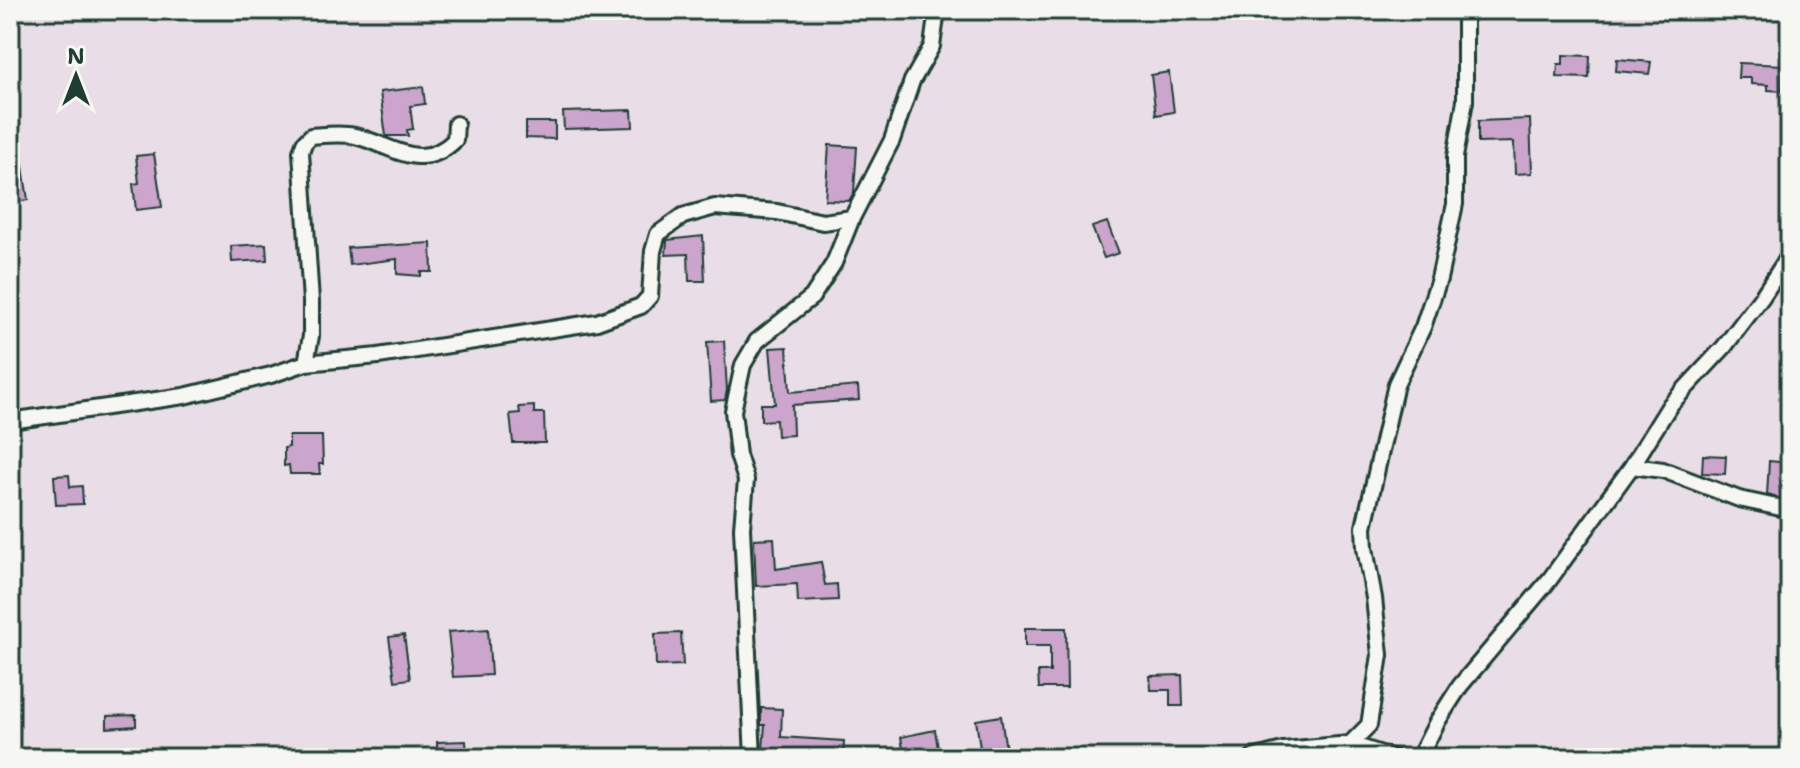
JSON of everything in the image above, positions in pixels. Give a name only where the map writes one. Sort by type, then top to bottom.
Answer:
[{"type":"street","points":[[753,758],[742,528],[746,480],[738,455],[733,411],[743,365],[757,341],[812,297],[834,263],[852,218],[892,140],[912,81],[932,46],[937,10]]},
{"type":"street","points":[[1350,744],[1369,725],[1380,655],[1364,527],[1396,384],[1423,327],[1439,279],[1455,204],[1455,157],[1465,101],[1465,10]]},
{"type":"street","points":[[306,363],[311,336],[311,301],[302,181],[301,152],[304,143],[311,136],[353,135],[401,154],[427,157],[455,140],[456,124]]},
{"type":"street","points":[[10,421],[184,396],[271,375],[306,363],[378,356],[597,322],[641,306],[650,296],[653,251],[658,234],[683,216],[715,207],[777,212],[823,222],[852,218]]},
{"type":"street","points":[[1419,758],[1460,686],[1550,579],[1632,466],[1670,405],[1724,347],[1790,254]]},
{"type":"street","points":[[1632,466],[1663,470],[1739,499],[1790,510]]},
{"type":"street","points":[[1252,758],[1283,750],[1350,744],[1394,758]]},
{"type":"building","points":[[1563,55],[1590,56],[1589,78],[1557,77],[1558,64],[1563,64]]},
{"type":"building","points":[[1617,59],[1651,62],[1649,74],[1616,71]]},
{"type":"building","points":[[1739,63],[1783,65],[1782,91],[1768,90],[1768,85],[1751,84],[1751,78],[1738,78]]},
{"type":"building","points":[[1169,72],[1174,112],[1156,115],[1151,75]]},
{"type":"building","points":[[423,87],[425,104],[410,106],[413,129],[407,130],[408,136],[386,136],[380,92]]},
{"type":"building","points":[[632,110],[633,127],[564,129],[563,112]]},
{"type":"building","points":[[1530,119],[1532,173],[1515,174],[1514,142],[1478,143],[1478,121]]},
{"type":"building","points":[[526,122],[555,122],[555,139],[526,138]]},
{"type":"building","points":[[18,134],[28,200],[10,202],[10,135]]},
{"type":"building","points":[[829,145],[857,147],[854,192],[849,201],[825,200]]},
{"type":"building","points":[[154,154],[162,207],[136,210],[133,184],[139,183],[136,156]]},
{"type":"building","points":[[1107,222],[1119,253],[1104,258],[1092,227]]},
{"type":"building","points":[[703,236],[705,281],[689,281],[688,254],[666,255],[667,240]]},
{"type":"building","points":[[431,243],[432,272],[421,272],[421,276],[397,274],[397,259],[350,265],[348,248]]},
{"type":"building","points":[[266,244],[267,260],[232,262],[231,246]]},
{"type":"building","points":[[724,341],[725,400],[711,401],[707,342]]},
{"type":"building","points":[[787,347],[790,392],[858,386],[859,400],[792,405],[793,435],[777,436],[776,420],[761,421],[761,404],[775,404],[770,348]]},
{"type":"building","points":[[534,406],[534,413],[544,413],[545,443],[513,443],[510,414],[520,413],[519,407]]},
{"type":"building","points":[[289,436],[322,436],[323,464],[319,464],[320,474],[290,474],[289,465],[284,466],[284,448],[289,447]]},
{"type":"building","points":[[1703,455],[1726,456],[1725,474],[1702,473]]},
{"type":"building","points":[[1769,461],[1790,463],[1790,480],[1786,479],[1784,499],[1767,495]]},
{"type":"building","points":[[69,475],[70,487],[82,486],[83,504],[56,505],[54,476]]},
{"type":"building","points":[[774,538],[776,569],[821,562],[825,585],[837,584],[838,600],[798,602],[797,584],[756,586],[754,539]]},
{"type":"building","points":[[1025,628],[1066,628],[1067,688],[1039,688],[1038,672],[1050,672],[1050,646],[1025,646]]},
{"type":"building","points":[[488,629],[491,675],[453,677],[448,632]]},
{"type":"building","points":[[681,633],[683,665],[656,666],[655,634]]},
{"type":"building","points":[[404,635],[410,679],[395,681],[389,637]]},
{"type":"building","points":[[1182,675],[1183,706],[1170,706],[1170,690],[1151,690],[1150,676]]},
{"type":"building","points":[[761,708],[782,709],[781,737],[844,741],[843,758],[790,756],[790,750],[763,749],[765,725],[761,725]]},
{"type":"building","points":[[136,715],[136,726],[107,728],[107,716]]},
{"type":"building","points":[[1001,716],[1006,750],[992,752],[991,748],[980,748],[976,720]]},
{"type":"building","points":[[935,730],[938,748],[904,755],[901,737]]},
{"type":"building","points":[[466,741],[467,758],[437,758],[437,742]]}]
